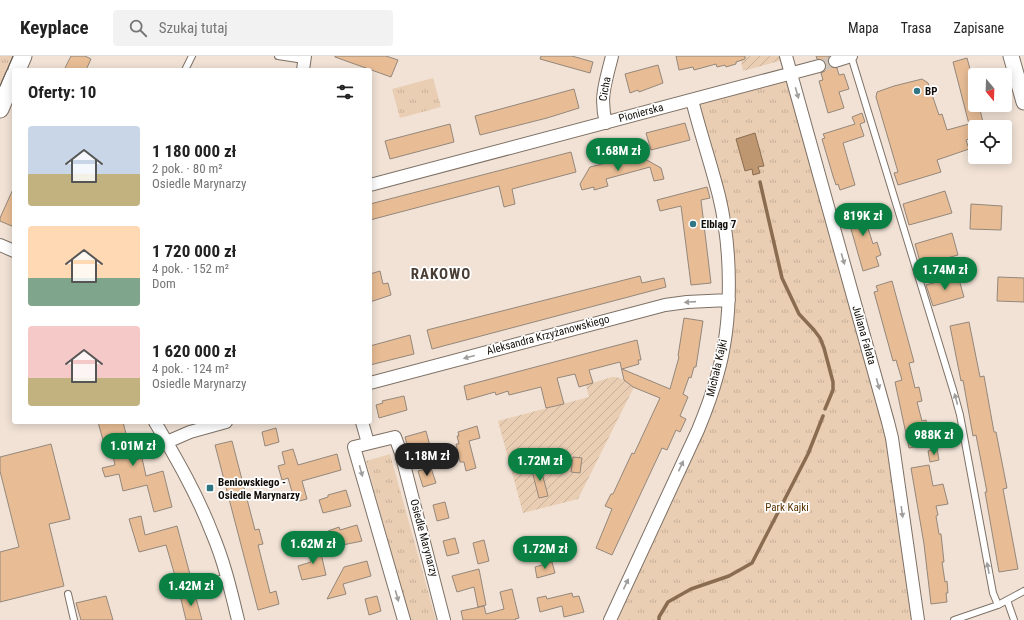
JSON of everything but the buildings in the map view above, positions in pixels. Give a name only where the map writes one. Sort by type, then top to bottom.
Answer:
[{"type":"main road","points":[[18,68],[23,56]]},
{"type":"main road","points":[[0,109],[12,81]]},
{"type":"street","name":"Cicha","points":[[606,123],[602,107],[602,97],[612,56]]},
{"type":"street","name":"Juliana Fałata","points":[[786,56],[892,438],[918,620]]},
{"type":"street","points":[[835,61],[851,56]]},
{"type":"street","points":[[1011,56],[1024,102]]},
{"type":"street","name":"Pionierska","points":[[372,184],[819,66]]},
{"type":"street","name":"Michała Kajki","points":[[610,620],[698,430],[718,376],[722,356],[729,300],[727,240],[719,197],[692,100]]},
{"type":"street","points":[[0,245],[12,250]]},
{"type":"street","name":"Aleksandra Krzyżanowskiego","points":[[372,382],[544,336],[665,306],[687,302],[729,300]]},
{"type":"street","points":[[156,424],[193,490],[218,546],[238,620]]},
{"type":"street","points":[[167,442],[190,432],[219,424]]},
{"type":"street","points":[[363,424],[368,444]]},
{"type":"street","name":"Osiedle Marynarzy","points":[[404,620],[354,447],[395,437],[401,453],[444,620]]},
{"type":"lane","points":[[186,68],[192,56]]},
{"type":"lane","points":[[278,56],[304,62]]},
{"type":"lane","points":[[851,56],[932,318],[960,415],[984,549],[993,593],[998,605]]},
{"type":"lane","points":[[174,592],[227,577]]},
{"type":"lane","points":[[954,620],[998,605],[1024,591]]},
{"type":"lane","points":[[68,594],[74,620]]},
{"type":"lane","points":[[1007,600],[1014,620]]},
{"type":"green space","points":[[0,56],[16,56],[0,93]]},
{"type":"green space","points":[[740,56],[782,56],[783,60],[743,71]]},
{"type":"green space","points":[[433,78],[441,107],[400,118],[392,89]]},
{"type":"green space","name":"Park Kajki","points":[[793,80],[888,422],[918,620],[610,620],[664,501],[722,356],[727,240],[694,105]]},
{"type":"green space","points":[[612,377],[621,378],[634,387],[578,499],[523,513],[498,421],[589,397],[586,385]]},
{"type":"green space","points":[[390,454],[436,620],[410,620],[366,461]]},
{"type":"shaded area","points":[[755,133],[764,166],[758,167],[760,173],[753,175],[752,169],[745,171],[736,139]]},
{"type":"waterway","points":[[760,182],[782,278],[799,314],[820,338],[824,348],[833,382],[833,390],[825,409]]},
{"type":"waterway","points":[[659,620],[659,617],[668,602],[691,589],[729,576],[752,563],[808,454],[823,416]]},
{"type":"tunnel","points":[[819,66],[835,61]]},
{"type":"tram line","points":[[0,86],[13,56]]},
{"type":"place","name":"BP","points":[[917,91]]},
{"type":"place","name":"Elbląg 7","points":[[693,224]]},
{"type":"place","name":"Beniowskiego - Osiedle Marynarzy","points":[[210,488]]},
{"type":"district","name":"RAKOWO","points":[[441,274]]}]
